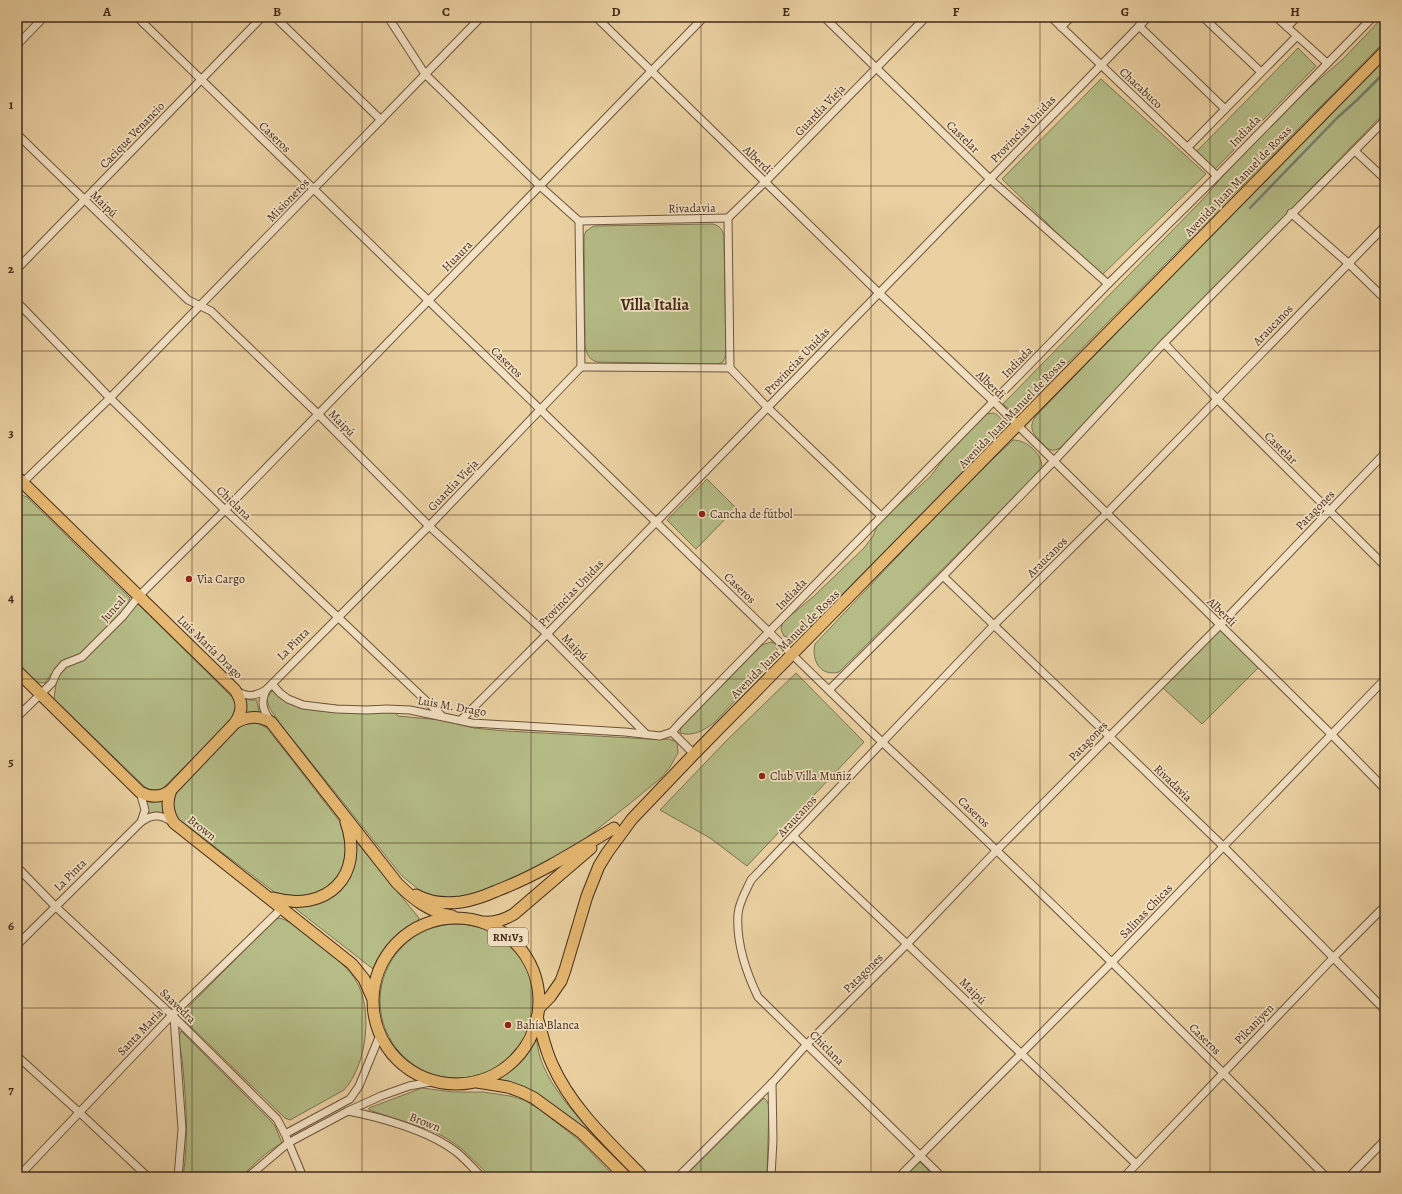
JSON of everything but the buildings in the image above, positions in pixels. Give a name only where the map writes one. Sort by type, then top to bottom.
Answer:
[{"type":"main road","name":"Avenida Juan Manuel de Rosas","points":[[538,1013],[561,981],[587,896],[599,866],[623,830],[694,754],[793,655],[1385,50]]},
{"type":"main road","name":"Luis María Drago","points":[[19,483],[235,690],[242,706],[239,717],[235,723]]},
{"type":"main road","points":[[17,671],[140,792],[144,794],[154,796],[164,794],[171,790],[235,723],[252,717],[265,719],[271,722],[397,883],[413,898],[428,908],[442,914],[461,918]]},
{"type":"main road","name":"Brown","points":[[171,790],[168,795],[167,805],[174,823],[352,964],[364,979],[372,998]]},
{"type":"main road","name":"Avenida Juan Manuel de Rosas","points":[[480,921],[496,922],[514,914],[657,792]]},
{"type":"main road","points":[[269,897],[290,902],[311,901],[325,895],[339,884],[348,869],[351,853],[349,833],[344,816]]},
{"type":"main road","points":[[397,883],[420,897],[429,900],[449,903],[471,900],[508,887],[532,876],[614,828]]},
{"type":"main road","name":"RN1V3","points":[[626,1177],[582,1133],[534,1098],[522,1092],[508,1087],[474,1082],[455,1084],[436,1081],[418,1075],[402,1065],[389,1051],[380,1035],[374,1017],[372,998],[375,979],[382,961],[393,946],[407,933],[424,924],[442,919],[461,918],[480,921],[497,928],[512,940],[525,954],[534,971],[538,989],[538,1013],[551,1063],[565,1089],[593,1125],[643,1177]]},
{"type":"main road","name":"RN1V3","points":[[474,1082],[492,1075],[508,1065],[522,1052],[531,1035],[538,1013]]},
{"type":"street","points":[[17,45],[44,17]]},
{"type":"street","name":"Caseros","points":[[137,17],[882,742],[997,850],[1112,962],[1326,1177]]},
{"type":"street","name":"Cacique Venancio","points":[[17,269],[262,17]]},
{"type":"street","points":[[275,17],[381,120]]},
{"type":"street","points":[[388,17],[425,74],[540,186],[579,221],[581,367],[730,368],[768,407],[881,516]]},
{"type":"street","name":"Misioneros","points":[[19,483],[110,398],[481,17]]},
{"type":"street","name":"Alberdi","points":[[596,17],[879,293],[994,402],[1385,789]]},
{"type":"street","name":"Huaura","points":[[225,510],[704,17]]},
{"type":"street","name":"Castelar","points":[[824,17],[990,179],[1108,284]]},
{"type":"street","name":"Guardia Vieja","points":[[728,218],[926,17]]},
{"type":"street","name":"Chacabuco","points":[[1051,17],[1100,66],[1188,147],[1216,176]]},
{"type":"street","points":[[1061,27],[1072,17]]},
{"type":"street","name":"Provincias Unidas","points":[[461,720],[547,634],[1148,17]]},
{"type":"street","points":[[1203,17],[1261,72]]},
{"type":"street","points":[[1276,17],[1327,63]]},
{"type":"street","points":[[1287,27],[1297,17]]},
{"type":"street","name":"Indiada","points":[[660,736],[672,732],[1108,284],[1373,17]]},
{"type":"street","points":[[1139,26],[1225,109]]},
{"type":"street","points":[[1188,147],[1296,36]]},
{"type":"street","points":[[829,690],[943,576],[1054,462],[1164,344],[1385,120]]},
{"type":"street","name":"Maipú","points":[[17,134],[188,300],[211,311],[318,414],[429,526],[547,634],[646,734]]},
{"type":"street","points":[[1355,151],[1385,179]]},
{"type":"street","points":[[1292,213],[1348,263],[1385,299]]},
{"type":"street","name":"Rivadavia","points":[[579,221],[728,218],[730,368]]},
{"type":"street","name":"Araucanos","points":[[738,913],[751,880],[993,626],[1106,514],[1385,226]]},
{"type":"street","name":"Chiclana","points":[[17,302],[110,398],[225,510],[441,715]]},
{"type":"street","name":"Castelar","points":[[1164,344],[1216,400],[1330,510],[1385,566]]},
{"type":"street","name":"Guardia Vieja","points":[[339,617],[429,526],[581,367]]},
{"type":"street","name":"Patagones","points":[[678,1177],[772,1083],[807,1044],[908,944],[1108,736],[1220,625],[1385,453]]},
{"type":"street","name":"Juncal","points":[[17,718],[52,683],[57,672],[64,664],[82,657],[123,616],[138,596],[225,510]]},
{"type":"street","name":"Rivadavia","points":[[943,576],[993,626],[1224,847],[1385,1010]]},
{"type":"street","name":"La Pinta","points":[[235,690],[250,696],[255,696],[266,690],[339,617]]},
{"type":"street","name":"Salinas Chicas","points":[[899,1177],[919,1155],[1112,962],[1385,679]]},
{"type":"street","name":"Luis M. Drago","points":[[272,684],[280,693],[303,705],[336,709],[410,710],[441,715],[472,723],[660,736]]},
{"type":"street","points":[[266,690],[262,705],[265,715],[271,722]]},
{"type":"street","points":[[672,732],[694,754]]},
{"type":"street","points":[[140,792],[145,810],[141,822]]},
{"type":"street","name":"La Pinta","points":[[17,945],[141,822],[151,816],[156,815],[165,817],[174,823]]},
{"type":"street","name":"Maipú","points":[[793,836],[908,944],[1136,1164]]},
{"type":"street","name":"Saavedra","points":[[17,867],[56,906],[173,1016],[277,1119],[303,1177]]},
{"type":"street","name":"Pilcaniyen","points":[[1124,1177],[1223,1072],[1385,906]]},
{"type":"street","name":"Santa María","points":[[18,1177],[173,1016],[282,908]]},
{"type":"street","name":"Chiclana","points":[[738,913],[739,936],[744,961],[749,978],[758,997],[942,1177]]},
{"type":"street","points":[[173,1016],[182,1129],[178,1177]]},
{"type":"street","points":[[285,1134],[350,1099],[364,1076],[380,1035]]},
{"type":"street","points":[[17,1056],[148,1177]]},
{"type":"street","points":[[248,1177],[288,1143],[348,1111],[380,1096],[409,1086],[436,1081]]},
{"type":"street","points":[[771,1177],[773,1140],[772,1083]]},
{"type":"street","name":"Brown","points":[[348,1111],[392,1122],[432,1137],[456,1151],[482,1177]]},
{"type":"street","points":[[1349,1177],[1385,1140]]},
{"type":"green space","points":[[1383,17],[1385,17],[1385,41],[1029,402],[1022,408],[1015,410],[1007,408],[1003,404],[1205,197],[1228,170],[1300,96],[1343,59]]},
{"type":"green space","points":[[1298,48],[1316,66],[1215,169],[1197,151]]},
{"type":"green space","points":[[1385,57],[1385,112],[1060,448],[1050,450],[1046,447],[1034,434],[1032,428],[1033,420],[1036,416]]},
{"type":"green space","points":[[1101,79],[1206,174],[1101,276],[1002,179]]},
{"type":"green space","points":[[713,224],[720,228],[724,236],[726,355],[723,362],[718,364],[597,362],[590,358],[585,347],[584,236],[586,231],[594,226]]},
{"type":"green space","points":[[994,413],[1000,417],[1002,423],[1000,436],[806,632],[796,637],[790,638],[784,636],[781,630],[782,624],[785,620],[813,597],[864,548],[873,536],[877,526],[930,477],[945,457],[986,414]]},
{"type":"green space","points":[[1013,440],[1024,442],[1037,453],[1042,464],[1042,470],[839,672],[833,673],[822,670],[816,662],[814,650],[815,644],[965,485]]},
{"type":"green space","name":"Cancha de fútbol","points":[[707,479],[736,508],[696,549],[667,520]]},
{"type":"green space","points":[[22,495],[27,497],[130,598],[126,609],[85,651],[55,669],[45,683],[34,681],[17,664],[17,497]]},
{"type":"green space","points":[[135,601],[234,699],[236,703],[235,717],[161,790],[151,790],[146,788],[54,699],[57,676],[61,670],[128,616]]},
{"type":"green space","points":[[1220,629],[1260,666],[1202,724],[1162,687]]},
{"type":"green space","points":[[771,642],[777,644],[777,657],[773,663],[763,671],[714,723],[694,733],[680,733],[681,726],[762,645]]},
{"type":"green space","name":"Club Villa Muñiz","points":[[796,673],[864,742],[747,866],[710,838],[660,810],[727,740]]},
{"type":"green space","points":[[272,691],[284,700],[394,711],[398,716],[441,720],[474,728],[669,739],[677,742],[678,753],[670,767],[661,778],[576,846],[550,863],[483,893],[450,898],[434,897],[423,893],[402,876],[282,726],[269,706],[267,698]]},
{"type":"green space","points":[[241,697],[250,700],[257,700],[260,715],[243,715]]},
{"type":"green space","points":[[257,723],[267,728],[341,823],[344,829],[347,861],[333,884],[306,898],[277,894],[178,819],[174,812],[173,800],[178,789],[239,726]]},
{"type":"green space","points":[[145,799],[165,799],[167,814],[157,812],[147,814],[148,808]]},
{"type":"green space","points":[[356,843],[419,918],[418,922],[397,936],[385,947],[373,969],[295,907],[327,899]]},
{"type":"green space","points":[[280,918],[304,932],[347,969],[355,979],[361,991],[365,1005],[366,1020],[363,1052],[352,1079],[344,1090],[290,1120],[285,1118],[184,1020],[184,1011],[276,919]]},
{"type":"green space","points":[[449,924],[465,924],[479,927],[493,933],[500,937],[516,952],[525,965],[531,979],[534,1001],[531,1023],[525,1037],[521,1044],[506,1060],[493,1069],[479,1075],[465,1078],[449,1078],[435,1075],[414,1065],[393,1044],[383,1023],[380,1009],[380,993],[383,979],[393,958],[414,937],[435,927]]},
{"type":"green space","points":[[181,1031],[270,1120],[275,1126],[282,1143],[265,1154],[241,1177],[183,1177],[186,1147],[186,1103],[179,1041]]},
{"type":"green space","points":[[536,1036],[540,1057],[547,1073],[568,1106],[638,1177],[632,1177],[600,1145],[505,1081],[495,1079],[502,1076],[514,1067]]},
{"type":"green space","points":[[422,1088],[453,1092],[483,1092],[510,1096],[524,1100],[539,1109],[579,1140],[615,1177],[491,1177],[462,1149],[448,1139],[433,1131],[369,1110],[369,1108]]},
{"type":"green space","points":[[764,1098],[769,1106],[767,1177],[684,1177]]},
{"type":"green space","points":[[920,1162],[935,1177],[905,1177]]},
{"type":"waterway","points":[[1250,208],[1337,118],[1385,72]]},
{"type":"place","name":"Cancha de fútbol","points":[[702,514]]},
{"type":"place","name":"Via Cargo","points":[[189,579]]},
{"type":"place","name":"Club Villa Muñiz","points":[[762,776]]},
{"type":"place","name":"Bahía Blanca","points":[[508,1025]]},
{"type":"district","name":"Villa Italia","points":[[655,305]]}]
